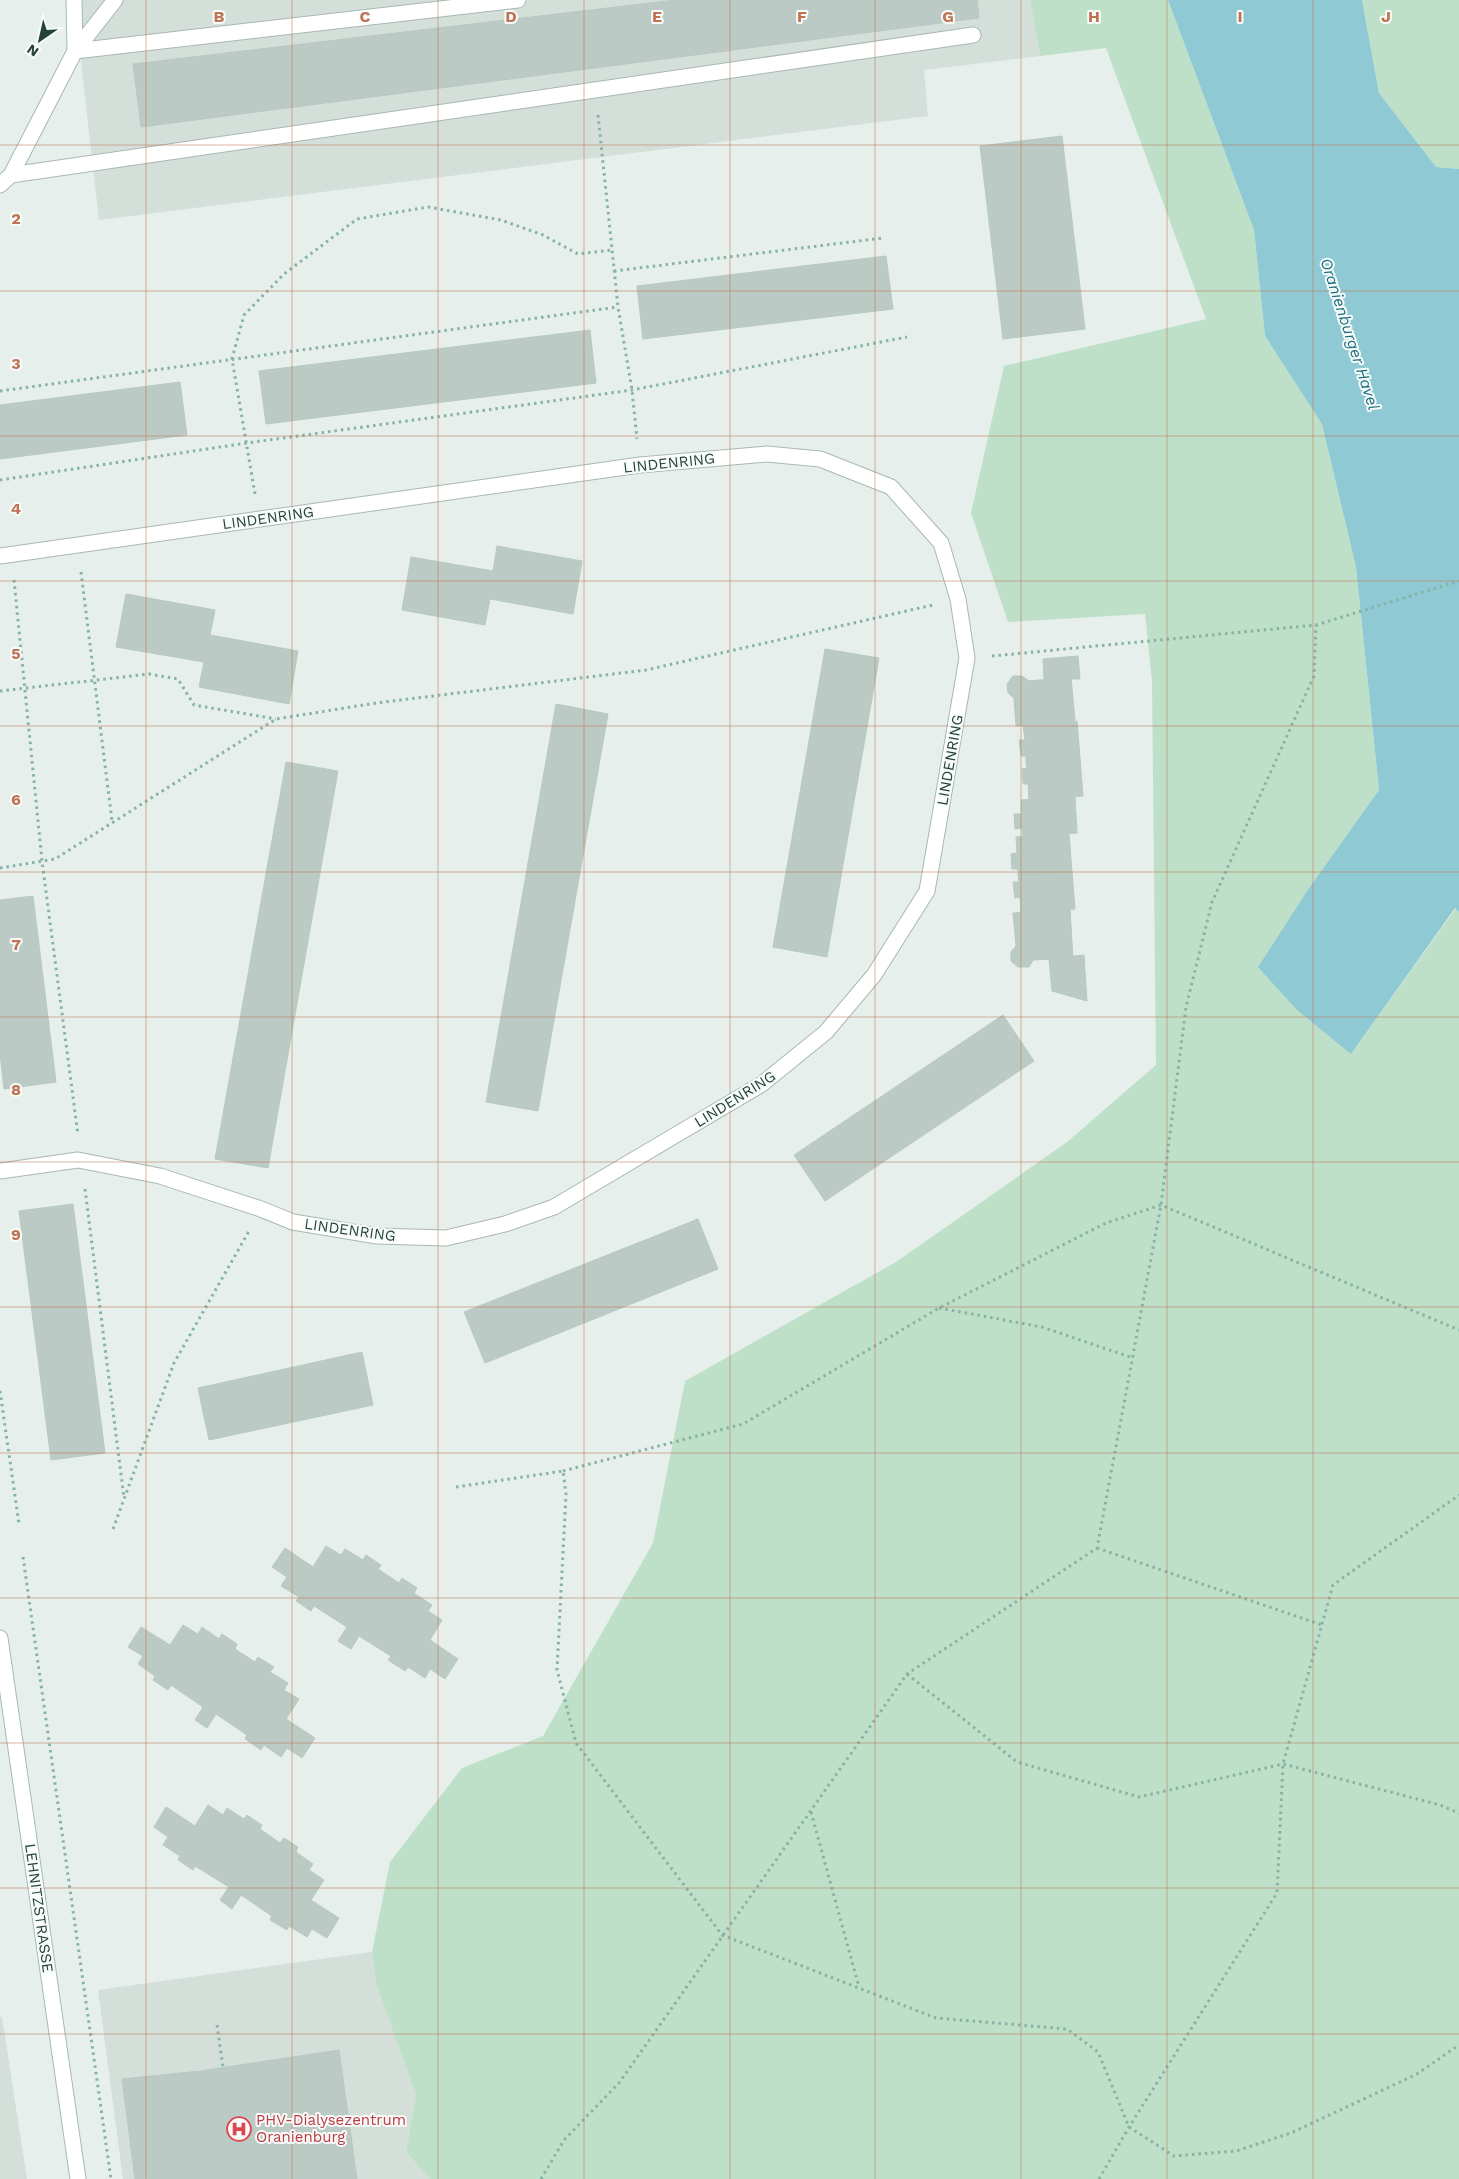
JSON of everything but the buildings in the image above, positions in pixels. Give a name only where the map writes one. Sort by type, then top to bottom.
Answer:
[{"type":"street","points":[[74,0],[75,51]]},
{"type":"street","points":[[6,180],[75,51],[114,0]]},
{"type":"street","points":[[75,51],[518,0]]},
{"type":"street","points":[[6,180],[596,90],[973,35]]},
{"type":"street","name":"LINDENRING","points":[[0,1170],[78,1160],[160,1176],[261,1209],[293,1222],[377,1236],[446,1238],[496,1226],[554,1207],[762,1084],[826,1032],[874,975],[927,891],[967,658],[958,599],[941,542],[891,487],[820,459],[776,455],[640,465],[76,544],[6,556]]},
{"type":"street","name":"LEHNITZSTRASSE","points":[[0,1638],[78,2179]]},
{"type":"path","points":[[596,90],[618,307],[632,390],[640,465]]},
{"type":"path","points":[[258,519],[232,359],[244,315],[284,274],[357,219],[428,207],[501,220],[544,235],[578,254],[612,250]]},
{"type":"path","points":[[614,271],[883,238]]},
{"type":"path","points":[[0,391],[618,307]]},
{"type":"path","points":[[0,480],[247,443],[632,390],[907,337]]},
{"type":"path","points":[[76,544],[112,822]]},
{"type":"path","points":[[6,556],[25,687],[42,861]]},
{"type":"path","points":[[967,658],[1316,625],[1459,581]]},
{"type":"path","points":[[0,691],[149,674],[178,679],[194,705],[276,719],[376,703],[646,670],[958,599]]},
{"type":"path","points":[[541,2179],[564,2140],[619,2083],[907,1674],[1097,1548],[1161,1205],[1186,1007],[1212,902],[1314,676],[1316,625]]},
{"type":"path","points":[[0,868],[55,858],[276,719]]},
{"type":"path","points":[[456,1487],[563,1471],[743,1424],[939,1308],[1106,1222],[1161,1205],[1459,1330]]},
{"type":"path","points":[[113,1529],[174,1363],[261,1209]]},
{"type":"path","points":[[939,1308],[1042,1327],[1132,1358]]},
{"type":"path","points":[[0,1391],[19,1524]]},
{"type":"path","points":[[563,1471],[566,1494],[557,1670],[576,1743],[722,1935],[936,2018],[1066,2030],[1098,2052],[1129,2127],[1174,2156],[1236,2151],[1291,2133],[1417,2074],[1459,2045]]},
{"type":"path","points":[[1099,2179],[1129,2127],[1277,1893],[1283,1764],[1332,1585],[1459,1495]]},
{"type":"path","points":[[1097,1548],[1322,1625]]},
{"type":"path","points":[[23,1557],[110,2179]]},
{"type":"path","points":[[907,1674],[1018,1762],[1139,1797],[1283,1764],[1440,1805],[1459,1813]]},
{"type":"path","points":[[811,1811],[860,1988]]},
{"type":"path","points":[[217,2025],[223,2067]]},
{"type":"shaded area","points":[[74,0],[1030,0],[1040,56],[924,70],[928,116],[99,220]]},
{"type":"shaded area","points":[[372,1952],[376,1984],[416,2095],[406,2152],[430,2179],[123,2179],[98,1990]]},
{"type":"shaded area","points":[[0,2017],[2,2017],[27,2179],[0,2179]]},
{"type":"green space","points":[[1030,0],[1168,0],[1254,230],[1265,336],[1322,423],[1356,567],[1379,790],[1307,891],[1258,967],[1351,1054],[1456,908],[1459,912],[1459,2179],[430,2179],[406,2152],[416,2095],[376,1984],[372,1952],[390,1862],[462,1768],[543,1736],[653,1543],[685,1381],[896,1262],[1067,1142],[1156,1065],[1152,681],[1145,614],[1008,622],[971,513],[1004,366],[1206,319],[1106,48],[1040,56]]},
{"type":"green space","points":[[1362,0],[1459,0],[1459,169],[1436,167],[1379,93]]},
{"type":"water","name":"Oranienburger Havel","points":[[1168,0],[1362,0],[1379,93],[1436,167],[1459,169],[1459,912],[1455,908],[1351,1054],[1297,1010],[1258,967],[1307,891],[1379,790],[1356,567],[1322,424],[1265,336],[1254,230]]},
{"type":"place","name":"PHV-Dialysezentrum Oranienburg","points":[[239,2129]]}]
